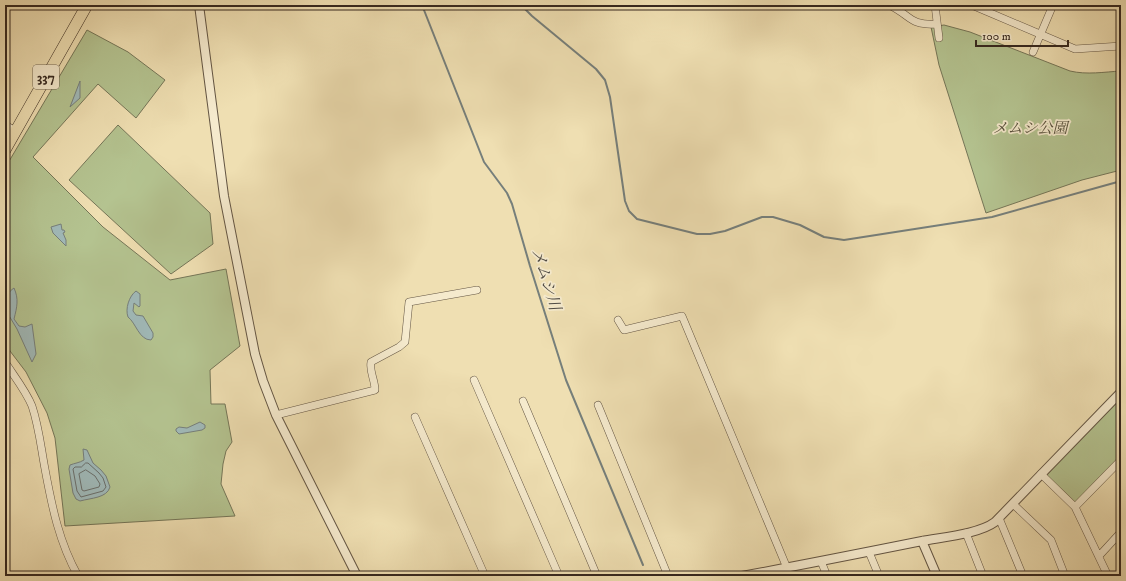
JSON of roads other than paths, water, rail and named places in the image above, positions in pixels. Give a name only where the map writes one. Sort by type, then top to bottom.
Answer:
[{"type":"highway","name":"337","points":[[5,150],[87,5]]},
{"type":"street","points":[[199,5],[220,176],[228,223],[255,354],[263,381],[288,442],[357,576]]},
{"type":"street","points":[[889,5],[900,10],[918,23],[926,25],[937,24]]},
{"type":"street","points":[[935,5],[939,38]]},
{"type":"street","points":[[972,5],[1075,48],[1121,46]]},
{"type":"street","points":[[1033,52],[1052,5]]},
{"type":"street","points":[[5,125],[16,131]]},
{"type":"street","points":[[276,415],[375,390],[375,382],[370,367],[371,362],[399,347],[405,342],[409,302],[477,290]]},
{"type":"street","points":[[618,320],[624,330],[682,316],[787,568]]},
{"type":"street","points":[[5,362],[31,406],[40,438],[53,509],[61,539],[78,576]]},
{"type":"street","points":[[474,380],[559,576]]},
{"type":"street","points":[[742,576],[966,533],[989,526],[1013,504],[1121,392]]},
{"type":"street","points":[[522,401],[597,576]]},
{"type":"street","points":[[598,405],[668,576]]},
{"type":"street","points":[[415,417],[485,576]]},
{"type":"street","points":[[1076,507],[1121,460]]},
{"type":"street","points":[[1041,474],[1076,507],[1108,576]]},
{"type":"street","points":[[1013,504],[1051,540],[1065,576]]},
{"type":"street","points":[[999,518],[1023,576]]},
{"type":"street","points":[[1099,556],[1121,532]]},
{"type":"street","points":[[966,533],[983,576]]},
{"type":"street","points":[[922,541],[937,576]]},
{"type":"street","points":[[869,552],[879,576]]},
{"type":"street","points":[[821,561],[827,576]]},
{"type":"street","points":[[1117,576],[1121,574]]},
{"type":"water","points":[[80,81],[80,98],[70,107]]},
{"type":"water","points":[[61,224],[62,230],[65,232],[63,233],[66,240],[66,246],[53,233],[51,227]]},
{"type":"water","points":[[14,288],[17,296],[17,303],[14,319],[19,326],[25,327],[32,324],[36,354],[32,362],[17,329],[8,314],[5,314],[6,296]]},
{"type":"water","points":[[136,291],[140,294],[140,306],[139,307],[134,303],[133,311],[136,315],[143,316],[153,333],[151,340],[143,337],[127,314],[128,303],[131,296]]},
{"type":"water","points":[[200,422],[205,425],[205,428],[202,430],[179,434],[176,431],[179,427],[187,428]]},
{"type":"water","points":[[83,449],[87,450],[93,463],[106,476],[110,487],[106,493],[102,495],[80,501],[76,499],[73,493],[69,469],[70,465],[84,460]]},
{"type":"waterway","name":"メムシ川","points":[[422,5],[484,162],[507,193],[512,204],[566,380],[643,565]]},
{"type":"waterway","points":[[521,5],[532,16],[596,69],[605,80],[610,97],[625,201],[629,211],[637,219],[697,234],[710,234],[725,231],[762,217],[773,217],[800,225],[824,237],[844,240],[992,217],[1121,181]]},
{"type":"park label","name":"メムシ公園","points":[[1030,128]]}]
